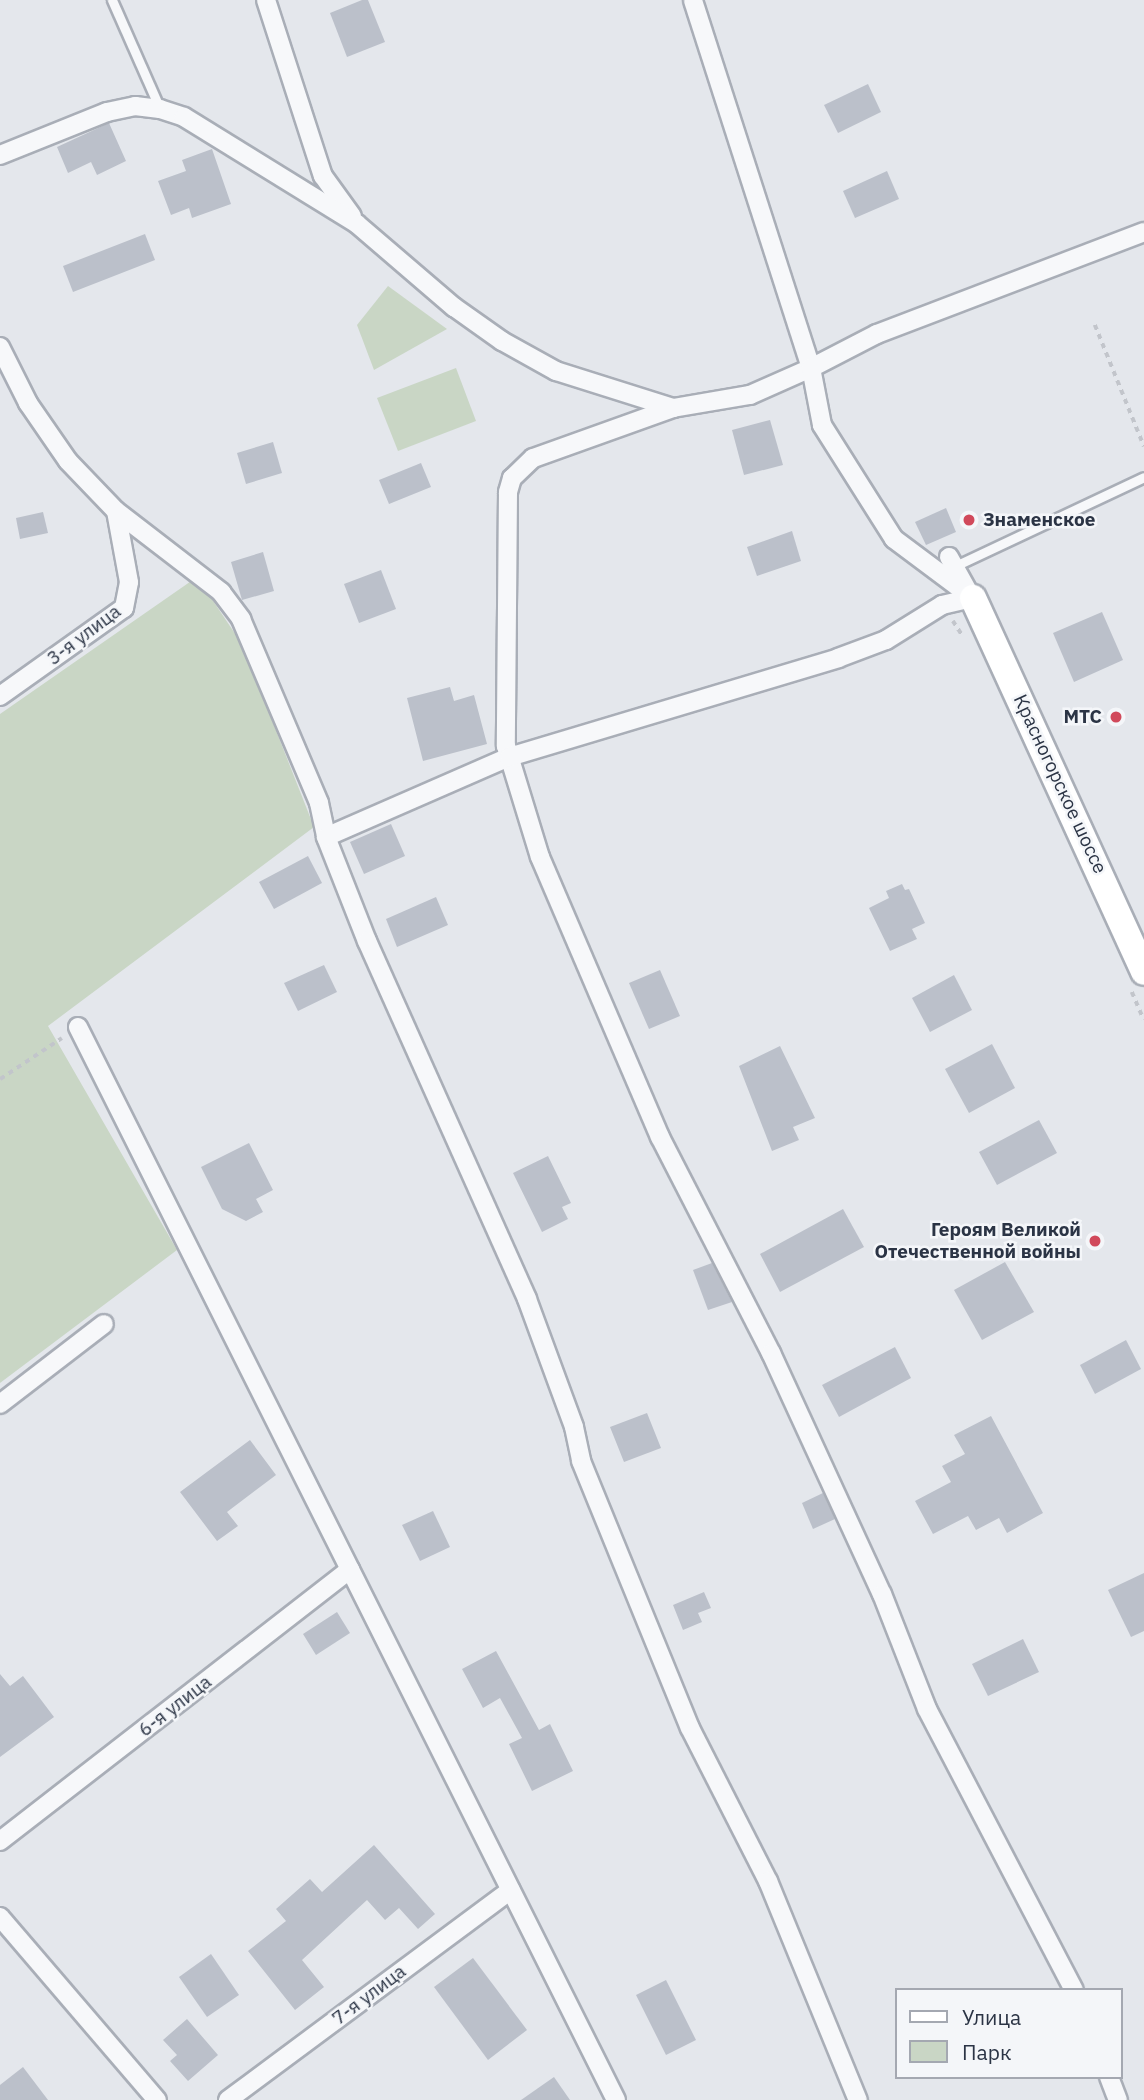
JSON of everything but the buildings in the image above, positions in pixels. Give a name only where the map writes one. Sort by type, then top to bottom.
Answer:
[{"type":"street","points":[[266,0],[323,176],[357,224]]},
{"type":"street","points":[[693,0],[811,368],[822,425],[894,539],[973,598]]},
{"type":"street","points":[[0,155],[107,112],[135,106],[160,109],[184,117],[357,224],[502,341],[556,371],[673,408]]},
{"type":"street","points":[[1073,1988],[927,1709],[882,1594],[772,1353],[660,1137],[540,857],[506,746],[508,504],[512,478],[533,458],[673,408],[750,395],[877,334],[1144,232]]},
{"type":"street","points":[[0,347],[28,403],[68,461],[116,511],[211,583],[241,619],[319,803],[326,837],[444,1118],[527,1300],[574,1427],[581,1461],[690,1728],[768,1881],[858,2100]]},
{"type":"street","name":"3-я улица","points":[[0,696],[124,608],[129,582],[116,511]]},
{"type":"street","points":[[951,562],[973,598]]},
{"type":"street","points":[[326,837],[509,757],[838,658],[886,640],[942,605],[973,598]]},
{"type":"street","name":"Красногорское шоссе","points":[[973,598],[1144,972]]},
{"type":"street","points":[[78,1027],[616,2100]]},
{"type":"street","points":[[0,1404],[104,1324]]},
{"type":"street","name":"6-я улица","points":[[0,1841],[350,1570]]},
{"type":"street","name":"7-я улица","points":[[228,2100],[511,1890]]},
{"type":"street","points":[[0,1917],[158,2100]]},
{"type":"street","points":[[1110,2079],[1118,2100]]},
{"type":"lane","points":[[112,0],[160,109]]},
{"type":"lane","points":[[951,562],[1141,480]]},
{"type":"path","points":[[1095,325],[1144,446]]},
{"type":"path","points":[[0,1079],[78,1027]]},
{"type":"green space","points":[[388,286],[447,329],[374,370],[357,325]]},
{"type":"green space","points":[[456,368],[476,421],[398,451],[377,398]]},
{"type":"green space","points":[[197,577],[242,644],[314,827],[48,1026],[177,1250],[0,1383],[0,714]]},
{"type":"place","name":"Знаменское","points":[[969,520]]},
{"type":"place","name":"МТС","points":[[1116,717]]},
{"type":"place","name":"Героям Великой Отечественной войны","points":[[1095,1241]]}]
